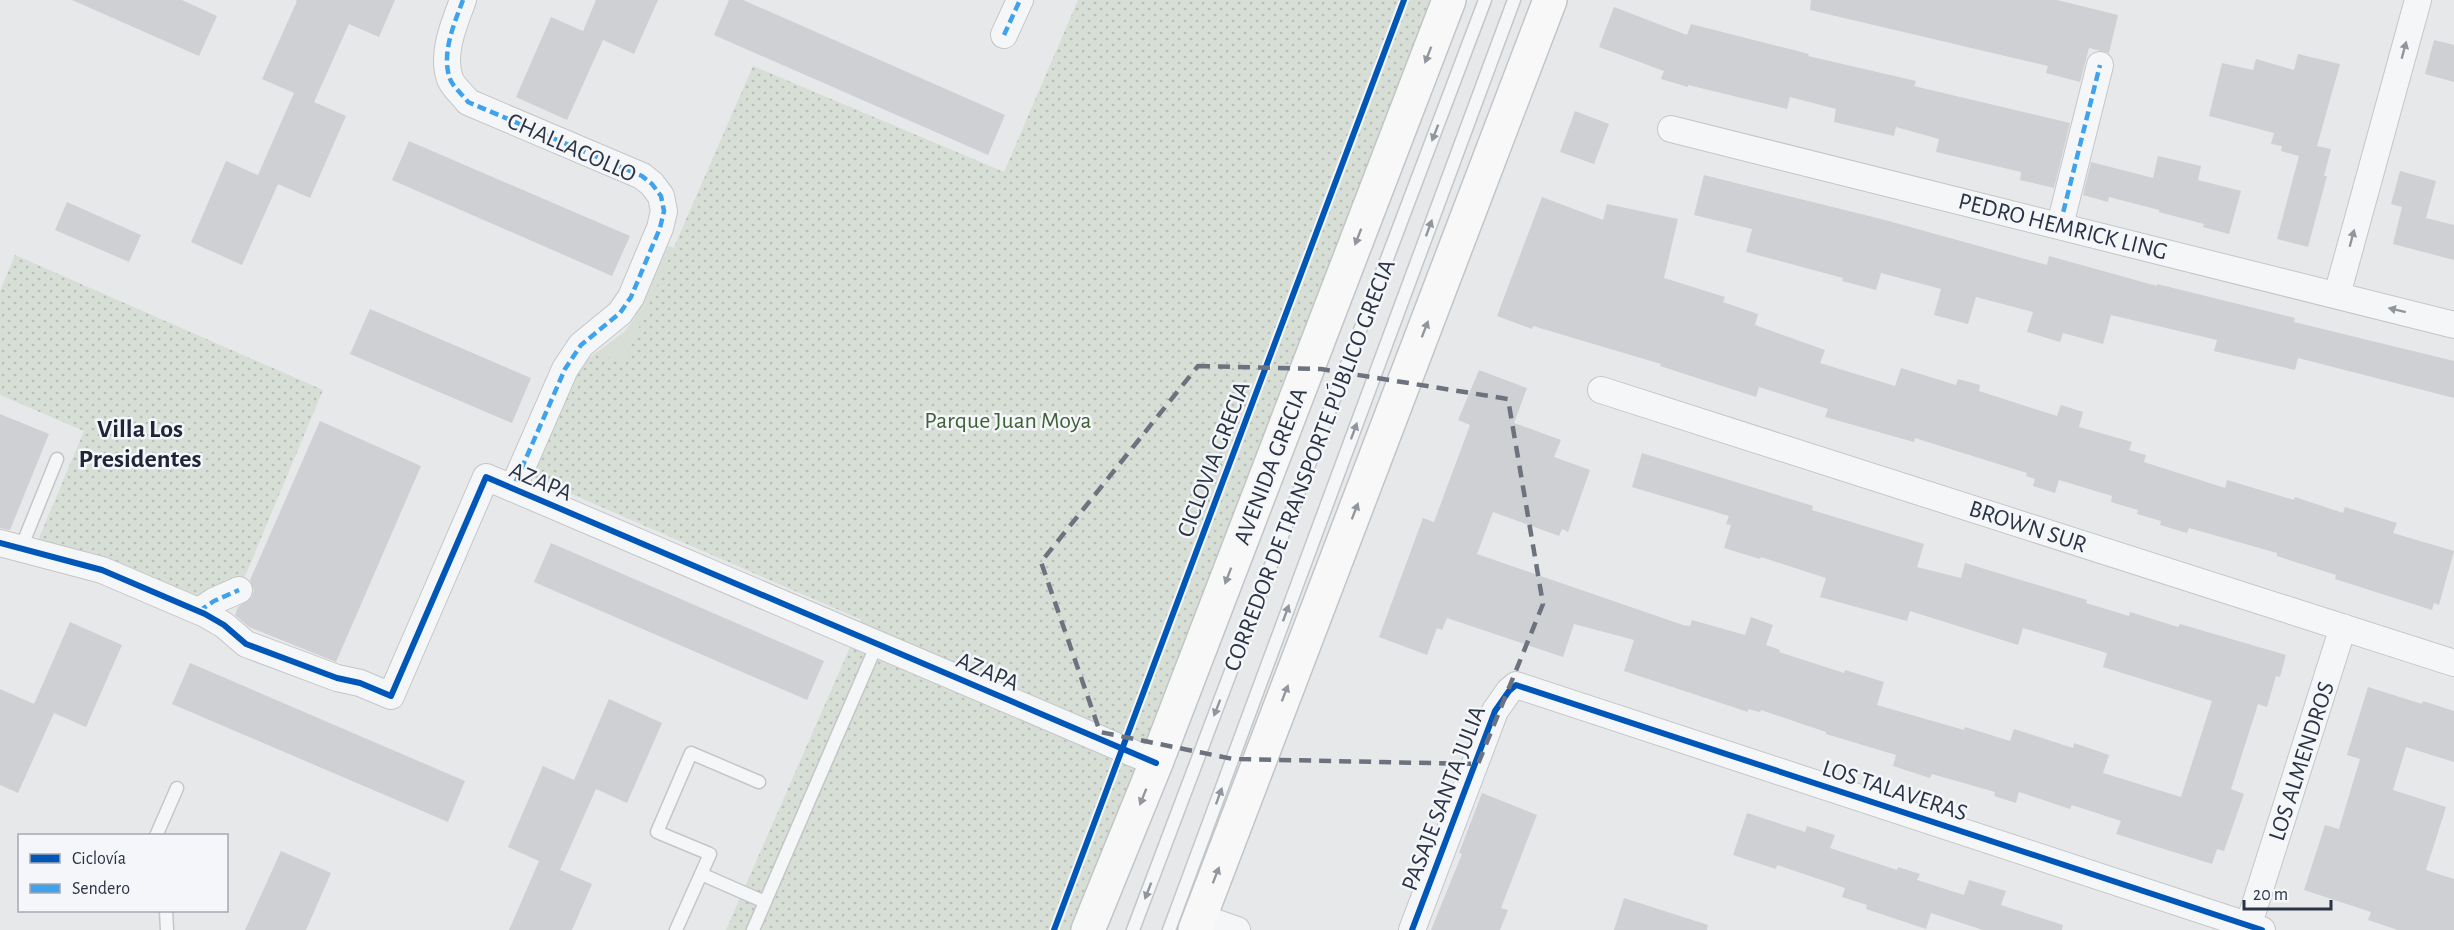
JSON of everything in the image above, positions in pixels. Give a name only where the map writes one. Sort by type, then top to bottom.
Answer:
[{"type":"main road","name":"AVENIDA GRECIA","points":[[1088,930],[1156,763],[1449,0]]},
{"type":"main road","points":[[1197,923],[1550,0]]},
{"type":"street","name":"CHALLACOLLO","points":[[463,0],[454,24],[447,56],[451,81],[468,102],[642,176],[661,196],[664,211],[660,228],[631,297],[620,313],[590,336],[565,369],[513,488]]},
{"type":"street","points":[[1004,35],[1020,0]]},
{"type":"street","points":[[2337,295],[2418,0]]},
{"type":"street","points":[[2060,225],[2100,65]]},
{"type":"street","name":"PEDRO HEMRICK LING","points":[[1671,129],[2454,325]]},
{"type":"street","name":"BROWN SUR","points":[[1601,390],[2454,663]]},
{"type":"street","name":"AZAPA","points":[[11,545],[102,570],[199,611],[224,625],[246,644],[391,696],[486,477],[1156,763]]},
{"type":"street","points":[[199,611],[214,601],[239,590]]},
{"type":"street","name":"LOS ALMENDROS","points":[[2252,929],[2343,627]]},
{"type":"street","name":"LOS TALAVERAS","points":[[1516,685],[2252,929]]},
{"type":"street","name":"PASAJE SANTA JULIA","points":[[1412,930],[1495,711],[1516,685]]},
{"type":"street","points":[[1197,923],[1237,930]]},
{"type":"lane","name":"CORREDOR DE TRANSPORTE PÚBLICO GRECIA","points":[[1133,930],[1485,0]]},
{"type":"lane","name":"CORREDOR DE TRANSPORTE PÚBLICO GRECIA","points":[[1169,930],[1514,0]]},
{"type":"lane","points":[[11,545],[57,459]]},
{"type":"lane","points":[[753,930],[877,644]]},
{"type":"lane","points":[[676,930],[710,855],[657,832],[691,753],[759,782]]},
{"type":"lane","points":[[157,834],[177,788]]},
{"type":"lane","points":[[701,874],[765,902]]},
{"type":"lane","points":[[166,912],[167,930]]},
{"type":"highlighted area","points":[[1198,366],[1321,369],[1508,399],[1543,604],[1478,764],[1233,759],[1100,732],[1041,562]]},
{"type":"green space","name":"Parque Juan Moya","points":[[1078,0],[1431,0],[1081,930],[726,930],[862,620],[530,476],[566,393],[585,364],[596,352],[623,364],[753,66],[1004,172]]},
{"type":"green space","points":[[668,246],[677,249],[610,404],[585,361],[624,332],[634,319]]},
{"type":"green space","points":[[15,255],[323,390],[243,581],[193,603],[37,543],[84,431],[0,395],[0,291]]},
{"type":"building","points":[[72,0],[182,0],[217,16],[199,56]]},
{"type":"building","points":[[295,0],[395,0],[379,37],[349,24],[314,102],[346,116],[310,198],[278,184],[242,265],[191,242],[226,161],[258,175],[294,93],[262,79],[297,1]]},
{"type":"building","points":[[596,0],[658,0],[634,54],[603,40],[567,120],[516,97],[551,17],[583,31]]},
{"type":"building","points":[[729,0],[743,0],[1005,115],[988,155],[714,35]]},
{"type":"building","points":[[1811,0],[2057,0],[2118,15],[2109,53],[2089,48],[2080,82],[2046,73],[2048,66],[1810,10]]},
{"type":"building","points":[[1614,7],[1687,35],[1691,24],[1809,54],[1808,56],[1916,81],[1914,86],[2070,123],[2054,188],[2020,180],[2021,172],[1936,152],[1939,139],[1896,127],[1894,136],[1834,122],[1836,109],[1790,97],[1787,109],[1661,79],[1664,71],[1599,47]]},
{"type":"building","points":[[2434,40],[2454,45],[2454,82],[2425,74]]},
{"type":"building","points":[[2298,54],[2340,64],[2317,146],[2331,149],[2324,176],[2327,176],[2308,247],[2277,239],[2299,156],[2281,151],[2282,146],[2271,144],[2274,133],[2209,116],[2222,63],[2253,70],[2256,59],[2294,70]]},
{"type":"building","points":[[1575,111],[1609,124],[1594,164],[1560,152]]},
{"type":"building","points":[[409,141],[630,236],[612,276],[392,180]]},
{"type":"building","points":[[2158,156],[2201,166],[2198,180],[2241,191],[2229,234],[2203,227],[2204,224],[2159,212],[2159,210],[2109,197],[2108,202],[2083,195],[2091,162],[2153,178]]},
{"type":"building","points":[[2400,171],[2436,181],[2426,218],[2454,225],[2454,260],[2393,244],[2402,207],[2391,204]]},
{"type":"building","points":[[1704,175],[1885,220],[2047,265],[2049,256],[2157,286],[2157,284],[2295,318],[2294,322],[2454,361],[2454,398],[2298,358],[2295,370],[2214,351],[2217,340],[2111,315],[2103,344],[2063,333],[2060,342],[2027,332],[2033,312],[1976,297],[1968,324],[1934,315],[1941,289],[1881,273],[1876,290],[1842,281],[1843,278],[1746,252],[1752,229],[1694,215]]},
{"type":"building","points":[[1542,197],[1603,220],[1607,204],[1678,219],[1664,278],[1725,297],[1723,302],[1758,314],[1755,325],[1825,350],[1820,363],[1895,386],[1901,368],[1956,385],[1958,379],[1980,385],[1979,391],[2057,416],[2061,405],[2083,412],[2079,427],[2132,442],[2129,450],[2146,455],[2144,462],[2225,488],[2227,480],[2294,500],[2295,497],[2343,513],[2345,507],[2397,523],[2393,533],[2454,551],[2439,605],[2434,603],[2432,610],[2335,579],[2336,575],[2277,556],[2277,553],[2189,528],[2187,533],[2160,525],[2161,521],[2137,514],[2138,510],[2111,502],[2112,496],[2059,480],[2055,493],[2033,486],[2035,479],[2026,476],[2027,473],[1915,438],[1914,442],[1825,417],[1828,409],[1759,387],[1756,397],[1660,366],[1661,364],[1533,326],[1532,329],[1497,316]]},
{"type":"building","points":[[67,202],[141,235],[129,262],[55,230]]},
{"type":"building","points":[[370,309],[531,378],[512,423],[350,354]]},
{"type":"building","points":[[1479,370],[1527,388],[1514,423],[1561,440],[1554,457],[1590,470],[1568,532],[1562,529],[1559,536],[1493,512],[1477,554],[1683,625],[1690,626],[1692,620],[1745,635],[1751,617],[1773,625],[1766,645],[1780,650],[1779,652],[1844,673],[1845,670],[1884,682],[1877,705],[2010,741],[2014,729],[2073,748],[2074,743],[2109,755],[2103,773],[2181,797],[2212,701],[2103,667],[2107,653],[2023,628],[2018,645],[1910,611],[1907,621],[1820,597],[1826,578],[1761,557],[1760,559],[1724,548],[1731,525],[1726,524],[1729,516],[1632,487],[1642,453],[1813,506],[1812,510],[1924,544],[1917,567],[1961,578],[1965,563],[2087,600],[2086,603],[2129,616],[2130,612],[2178,627],[2180,624],[2286,655],[2280,677],[2276,676],[2267,707],[2258,704],[2231,789],[2244,794],[2224,851],[2217,849],[2212,864],[2116,834],[2121,821],[2072,805],[2070,809],[2019,792],[2016,803],[1994,796],[1995,792],[1932,774],[1930,778],[1893,766],[1896,755],[1826,734],[1826,732],[1761,710],[1760,712],[1748,709],[1748,712],[1624,671],[1634,640],[1574,624],[1563,657],[1447,618],[1442,630],[1437,628],[1427,655],[1379,637],[1423,518],[1434,522],[1470,425],[1458,420]]},
{"type":"building","points":[[0,414],[49,434],[10,530],[0,528]]},
{"type":"building","points":[[320,421],[421,466],[336,662],[249,627],[235,615],[238,607],[251,598],[254,591],[250,580]]},
{"type":"building","points":[[551,543],[824,661],[807,700],[534,582]]},
{"type":"building","points":[[70,622],[122,645],[86,727],[54,713],[18,793],[0,785],[0,689],[34,704]]},
{"type":"building","points":[[190,663],[465,781],[448,822],[172,704]]},
{"type":"building","points":[[2368,687],[2422,704],[2423,701],[2454,711],[2454,762],[2406,747],[2393,790],[2446,807],[2426,870],[2454,879],[2454,930],[2398,930],[2368,920],[2371,912],[2304,890],[2325,825],[2339,829],[2360,759],[2347,755]]},
{"type":"building","points":[[609,699],[662,723],[627,803],[596,789],[560,870],[592,884],[572,930],[509,930],[539,861],[508,847],[543,766],[574,780]]},
{"type":"building","points":[[1482,793],[1537,815],[1501,908],[1508,910],[1500,930],[1431,930],[1462,854],[1459,853]]},
{"type":"building","points":[[1747,813],[1805,832],[1807,826],[1835,835],[1830,848],[1897,870],[1898,867],[1920,874],[1917,880],[1964,895],[1969,880],[2006,891],[2001,905],[2063,925],[2062,930],[1983,930],[1931,913],[1926,929],[1866,909],[1867,905],[1842,897],[1845,888],[1777,865],[1776,869],[1733,855]]},
{"type":"building","points":[[281,851],[331,873],[306,930],[245,930]]},
{"type":"building","points":[[1624,898],[1708,925],[1707,930],[1614,930]]},
{"type":"marked path","points":[[463,0],[450,39],[447,59],[451,82],[468,102],[642,176],[661,196],[664,211],[660,228],[631,297],[620,313],[581,345],[565,369],[513,488]]},
{"type":"marked path","points":[[1004,35],[1020,0]]},
{"type":"marked path","points":[[2060,225],[2100,65]]},
{"type":"marked path","points":[[199,611],[214,601],[239,590]]},
{"type":"cycle path","name":"CICLOVIA GRECIA","points":[[1054,930],[1404,0]]},
{"type":"cycle path","points":[[0,543],[102,570],[205,614],[224,625],[246,644],[391,696],[486,477],[1156,763]]},
{"type":"cycle path","points":[[1412,930],[1495,711],[1516,685],[2262,930]]},
{"type":"district","name":"Villa Los Presidentes","points":[[140,442]]}]
